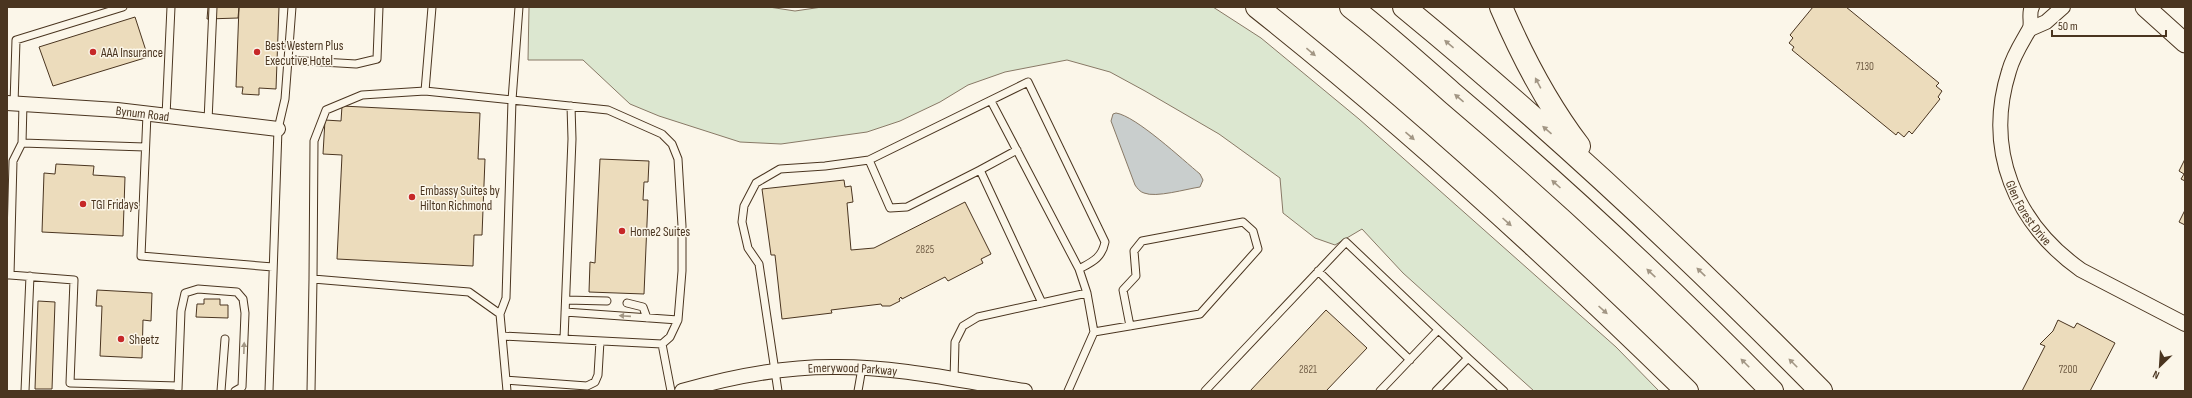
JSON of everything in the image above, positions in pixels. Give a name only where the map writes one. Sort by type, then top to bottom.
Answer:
[{"type":"highway","points":[[1248,7],[1282,26]]},
{"type":"highway","points":[[1257,7],[1282,26],[1477,194],[1615,320],[1687,391]]},
{"type":"highway","points":[[1351,7],[1488,123],[1571,198],[1732,350],[1772,391]]},
{"type":"highway","points":[[1404,7],[1468,60],[1608,184],[1821,391]]},
{"type":"highway","points":[[1501,7],[1516,41],[1541,90],[1569,133],[1608,184]]},
{"type":"main road","points":[[2145,7],[2185,43]]},
{"type":"street","name":"Glen Forest Drive","points":[[2032,7],[2030,29],[2019,46],[2009,71],[2000,112],[2002,157],[2008,179],[2025,214],[2049,245],[2081,270],[2185,324]]},
{"type":"street","points":[[2030,29],[2046,22],[2063,7]]},
{"type":"street","name":"Bynum Road","points":[[15,104],[147,114],[278,129]]},
{"type":"street","name":"Emerywood Parkway","points":[[682,391],[741,376],[806,368],[862,368],[1025,391]]},
{"type":"lane","points":[[123,7],[16,40],[15,104],[22,143],[13,161],[8,275],[74,280],[70,383],[178,389],[181,311],[184,292],[198,289],[237,292],[243,299],[245,313],[242,387],[235,391]]},
{"type":"lane","points":[[166,116],[171,7]]},
{"type":"lane","points":[[208,121],[213,7]]},
{"type":"lane","points":[[269,391],[278,129],[285,100],[292,7]]},
{"type":"lane","points":[[288,60],[356,64],[377,59],[379,7]]},
{"type":"lane","points":[[425,91],[432,7]]},
{"type":"lane","points":[[507,391],[500,314],[506,298],[512,100],[519,7]]},
{"type":"lane","points":[[778,391],[759,264],[748,248],[742,222],[744,206],[756,183],[780,168],[825,166],[869,160],[1028,82],[1105,242],[1103,251],[1096,260],[1079,269]]},
{"type":"lane","points":[[311,391],[314,279],[314,141],[326,110],[362,94],[425,91],[608,110],[662,134],[672,144],[678,159],[682,226],[682,271],[678,320],[670,337],[662,344],[502,336]]},
{"type":"lane","points":[[991,101],[1079,269],[1087,294],[1094,332],[1068,391]]},
{"type":"lane","points":[[564,339],[572,139],[571,106]]},
{"type":"lane","points":[[147,114],[141,256],[273,267]]},
{"type":"lane","points":[[22,143],[146,147]]},
{"type":"lane","points":[[869,160],[890,208],[906,207],[1017,150]]},
{"type":"lane","points":[[980,170],[1042,303]]},
{"type":"lane","points":[[1094,332],[1130,326],[1200,314],[1258,249],[1253,231],[1243,222],[1142,242],[1134,251],[1136,276],[1123,290],[1130,326]]},
{"type":"lane","points":[[1205,391],[1346,242],[1504,391]]},
{"type":"lane","points":[[1318,271],[1410,360]]},
{"type":"lane","points":[[25,391],[30,276]]},
{"type":"lane","points":[[314,279],[469,292],[500,314]]},
{"type":"lane","points":[[954,380],[955,342],[963,326],[978,317],[1087,294]]},
{"type":"lane","points":[[566,300],[608,301]]},
{"type":"lane","points":[[627,302],[644,307],[647,318]]},
{"type":"lane","points":[[565,312],[678,320]]},
{"type":"lane","points":[[1380,391],[1438,330]]},
{"type":"lane","points":[[221,391],[225,339]]},
{"type":"lane","points":[[506,380],[587,386],[595,382],[598,375],[600,341]]},
{"type":"lane","points":[[662,344],[672,391]]},
{"type":"lane","points":[[1436,391],[1468,358]]},
{"type":"lane","points":[[858,391],[862,368]]},
{"type":"green space","points":[[529,7],[769,7],[795,11],[822,7],[1213,7],[1261,38],[1359,119],[1616,347],[1659,391],[1534,391],[1403,273],[1362,229],[1335,245],[1315,238],[1283,213],[1280,178],[1219,134],[1110,72],[1067,60],[1005,72],[968,85],[940,102],[900,121],[867,132],[781,144],[740,142],[659,116],[630,104],[583,60],[528,60]]},
{"type":"shaded area","points":[[1116,113],[1125,116],[1147,130],[1200,174],[1203,180],[1200,187],[1171,193],[1156,194],[1149,194],[1140,191],[1135,185],[1111,121],[1113,114]]},
{"type":"building","points":[[208,7],[239,7],[238,18],[207,19]]},
{"type":"building","name":"Best Western Plus Executive Hotel","points":[[239,7],[279,7],[276,89],[259,88],[259,95],[242,94],[243,87],[236,87]]},
{"type":"building","points":[[1813,7],[1846,7],[1939,83],[1936,86],[1942,91],[1938,97],[1940,99],[1912,134],[1909,131],[1904,137],[1898,132],[1896,135],[1792,50],[1794,47],[1789,43],[1793,38],[1790,35]]},
{"type":"building","name":"AAA Insurance","points":[[135,17],[148,57],[53,86],[39,47]]},
{"type":"building","name":"Embassy Suites by Hilton Richmond","points":[[342,106],[480,113],[478,159],[485,159],[482,235],[474,235],[473,266],[337,259],[342,155],[323,154],[325,120],[341,121]]},
{"type":"building","name":"Home2 Suites","points":[[600,159],[649,161],[648,182],[644,182],[643,200],[648,200],[644,294],[589,292],[590,262],[595,263]]},
{"type":"building","points":[[2185,159],[2185,181],[2181,179],[2184,174],[2179,171]]},
{"type":"building","name":"TGI Fridays","points":[[56,164],[94,166],[93,175],[125,177],[123,236],[42,232],[44,173],[55,174]]},
{"type":"building","points":[[844,180],[845,187],[851,186],[853,202],[847,203],[851,250],[874,248],[965,202],[991,254],[981,259],[983,263],[948,281],[945,277],[902,299],[901,297],[899,299],[900,301],[890,306],[882,306],[881,304],[831,310],[832,313],[782,319],[775,255],[771,255],[762,189]]},
{"type":"building","points":[[2185,210],[2185,225],[2179,222]]},
{"type":"building","name":"Sheetz","points":[[97,290],[152,293],[151,321],[143,320],[142,358],[100,356],[102,306],[96,306]]},
{"type":"building","points":[[204,299],[220,299],[220,305],[228,305],[228,318],[196,317],[197,304],[204,304]]},
{"type":"building","points":[[38,301],[55,302],[52,389],[35,389]]},
{"type":"building","points":[[1326,310],[1367,348],[1326,391],[1250,391]]},
{"type":"building","points":[[2058,320],[2074,328],[2077,323],[2115,343],[2090,391],[2022,391],[2045,346],[2040,344],[2053,331]]},
{"type":"place","name":"AAA Insurance","points":[[93,52]]},
{"type":"place","name":"Best Western Plus Executive Hotel","points":[[257,52]]},
{"type":"place","name":"Embassy Suites by Hilton Richmond","points":[[412,197]]},
{"type":"place","name":"TGI Fridays","points":[[83,204]]},
{"type":"place","name":"Home2 Suites","points":[[622,231]]},
{"type":"place","name":"Sheetz","points":[[121,339]]}]
